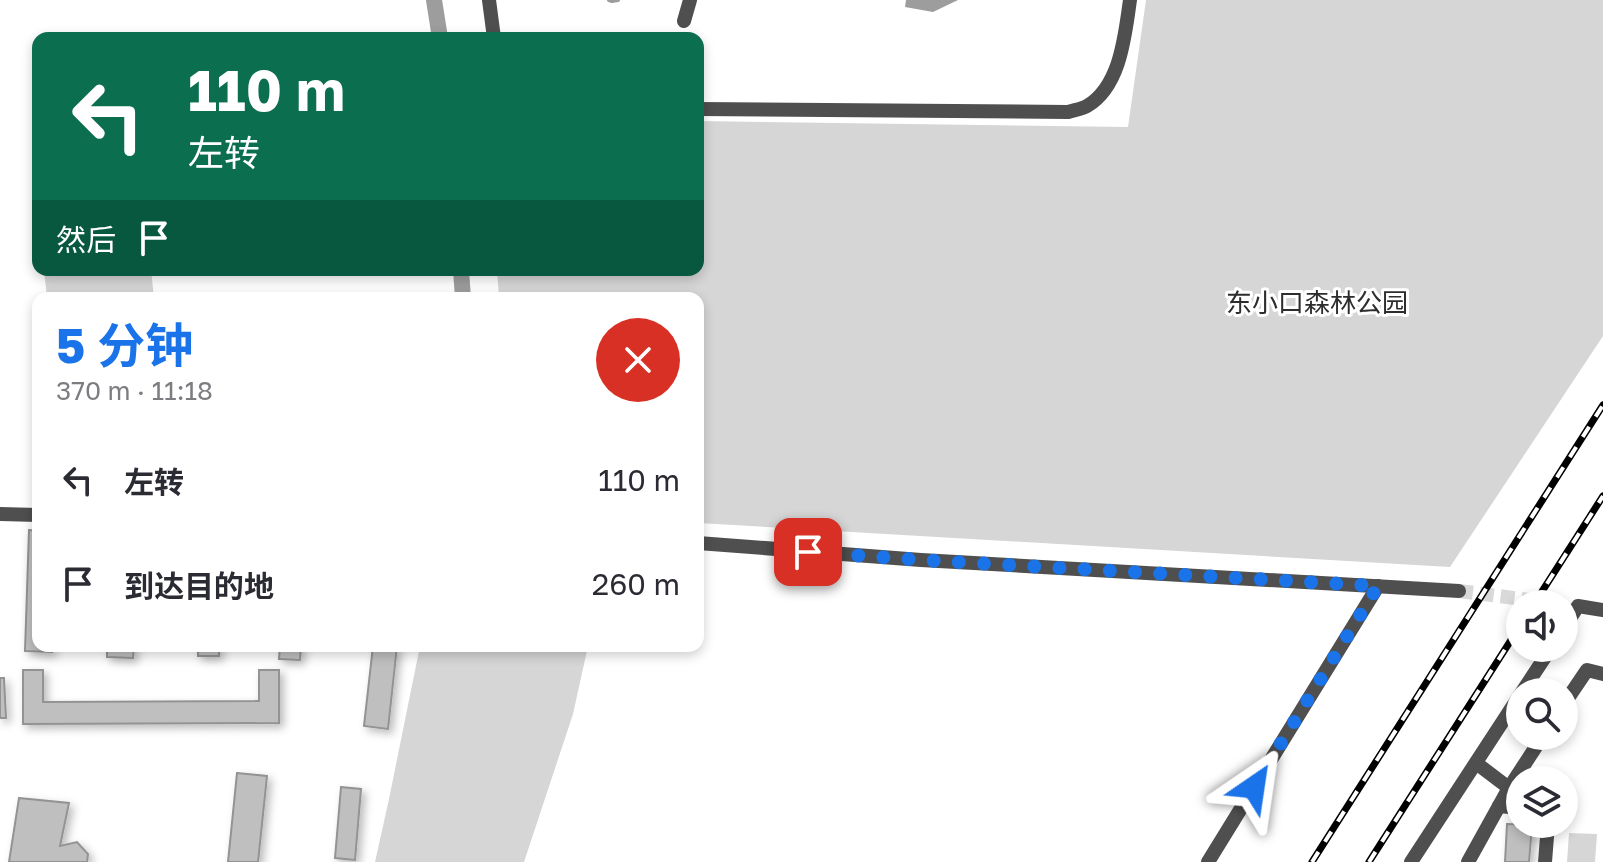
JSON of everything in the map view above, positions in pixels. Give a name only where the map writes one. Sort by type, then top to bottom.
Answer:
[{"type":"street","points":[[489,0],[493,32]]},
{"type":"street","points":[[684,21],[690,0]]},
{"type":"street","points":[[704,109],[1068,112],[1087,106],[1103,91],[1116,70],[1123,49],[1130,0]]},
{"type":"street","points":[[0,514],[32,515]]},
{"type":"street","points":[[704,543],[921,560],[1459,591]]},
{"type":"street","points":[[1208,862],[1378,586]]},
{"type":"street","points":[[1578,606],[1603,610]]},
{"type":"street","points":[[1578,683],[1587,670],[1603,674]]},
{"type":"street","points":[[1411,862],[1506,717]]},
{"type":"street","points":[[1476,763],[1506,786]]},
{"type":"street","points":[[1468,862],[1506,793]]},
{"type":"street","points":[[1499,806],[1506,807]]},
{"type":"street","points":[[1545,862],[1547,838]]},
{"type":"green space","name":"东小口森林公园","points":[[1146,0],[1603,0],[1603,336],[1450,567],[704,523],[704,292],[499,292],[497,276],[704,276],[704,121],[1128,127]]},
{"type":"green space","points":[[45,276],[152,276],[153,292],[46,292]]},
{"type":"green space","points":[[419,652],[587,652],[573,714],[524,862],[375,862]]},
{"type":"green space","points":[[1578,833],[1597,834],[1595,862],[1567,862],[1569,838],[1578,838]]},
{"type":"shaded area","points":[[906,0],[958,0],[933,12],[905,7]]},
{"type":"building","points":[[29,530],[32,530],[32,651],[25,651]]},
{"type":"building","points":[[107,652],[134,652],[133,658],[107,657]]},
{"type":"building","points":[[198,652],[219,652],[219,656],[198,656]]},
{"type":"building","points":[[280,652],[301,652],[300,660],[279,659]]},
{"type":"building","points":[[372,652],[396,652],[388,729],[364,726]]},
{"type":"building","points":[[23,670],[43,670],[43,702],[259,701],[259,670],[279,670],[279,723],[23,724]]},
{"type":"building","points":[[0,678],[4,678],[6,718],[0,718]]},
{"type":"building","points":[[237,773],[267,776],[258,862],[228,862]]},
{"type":"building","points":[[341,787],[361,789],[355,860],[335,858]]},
{"type":"building","points":[[19,798],[69,803],[60,846],[77,842],[88,854],[87,862],[9,862]]},
{"type":"building","points":[[1506,838],[1531,838],[1529,862],[1505,862]]},
{"type":"waterway","points":[[434,0],[439,32]]},
{"type":"waterway","points":[[609,0],[618,0]]},
{"type":"waterway","points":[[461,276],[463,292]]},
{"type":"tunnel","points":[[1459,591],[1506,597]]},
{"type":"railway","points":[[1312,862],[1603,405]]},
{"type":"railway","points":[[1543,590],[1603,496]]},
{"type":"railway","points":[[1369,862],[1506,648]]},
{"type":"route","points":[[808,552],[1378,586],[1254,787]]}]
